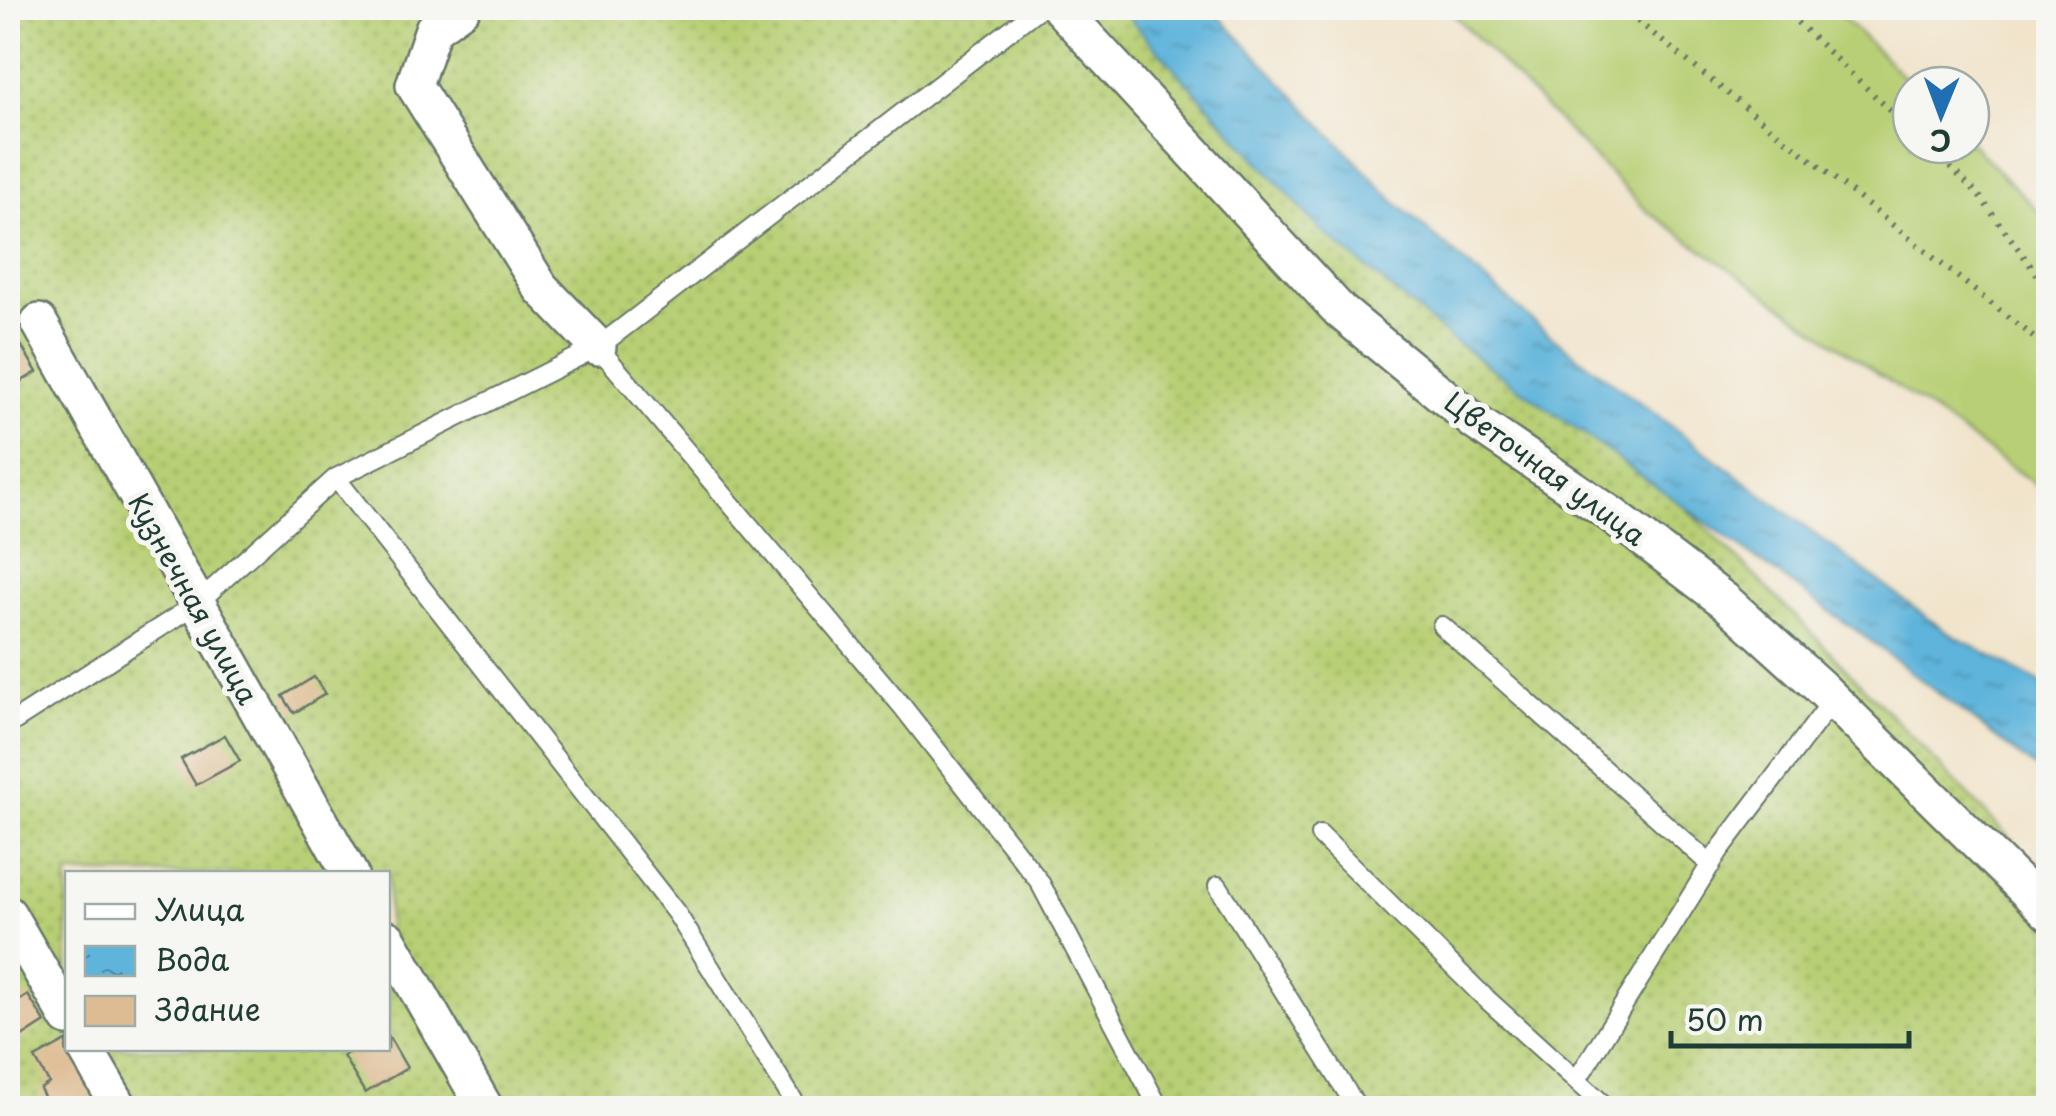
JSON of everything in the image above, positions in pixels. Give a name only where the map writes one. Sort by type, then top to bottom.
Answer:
[{"type":"street","points":[[462,8],[433,29],[414,85],[541,288],[598,347]]},
{"type":"street","name":"Цветочная улица","points":[[1060,8],[1340,311],[1474,422],[1612,515],[1725,601],[1833,700],[2048,912]]},
{"type":"street","name":"Кузнечная улица","points":[[39,322],[195,606],[348,871]]},
{"type":"street","points":[[8,914],[65,1013]]},
{"type":"street","points":[[390,942],[485,1108]]},
{"type":"street","points":[[87,1051],[120,1108]]},
{"type":"lane","points":[[8,725],[195,606],[336,478],[598,347],[1039,8]]},
{"type":"lane","points":[[598,347],[902,706],[1039,881],[1159,1108]]},
{"type":"lane","points":[[336,478],[676,914],[798,1108]]},
{"type":"lane","points":[[1442,626],[1710,865]]},
{"type":"lane","points":[[1578,1078],[1710,865],[1833,700]]},
{"type":"lane","points":[[1320,834],[1480,993],[1607,1108]]},
{"type":"lane","points":[[1218,886],[1357,1108]]},
{"type":"path","points":[[1621,8],[2048,349]]},
{"type":"path","points":[[1782,8],[1891,111]]},
{"type":"path","points":[[1948,165],[1978,193],[2048,289]]},
{"type":"green space","points":[[8,8],[1182,8],[1802,623],[2048,878],[2048,1108],[8,1108]]},
{"type":"green space","points":[[1447,8],[1834,8],[1892,65],[1891,165],[1991,163],[2048,221],[2048,493],[1646,210]]},
{"type":"water","points":[[1120,8],[1211,8],[1396,203],[1548,334],[1945,631],[2048,687],[2048,778],[1871,641],[1451,339],[1320,229]]},
{"type":"building","points":[[8,323],[37,372],[8,389]]},
{"type":"building","points":[[314,677],[325,694],[294,713],[283,696]]},
{"type":"building","points":[[225,735],[240,761],[196,785],[181,759]]},
{"type":"building","points":[[28,995],[45,1022],[8,1046],[8,1008]]},
{"type":"building","points":[[390,1038],[407,1068],[365,1093],[343,1056],[351,1051],[390,1051]]},
{"type":"building","points":[[65,1042],[65,1051],[74,1051],[115,1108],[40,1108],[48,1104],[40,1089],[49,1083],[35,1058]]}]
